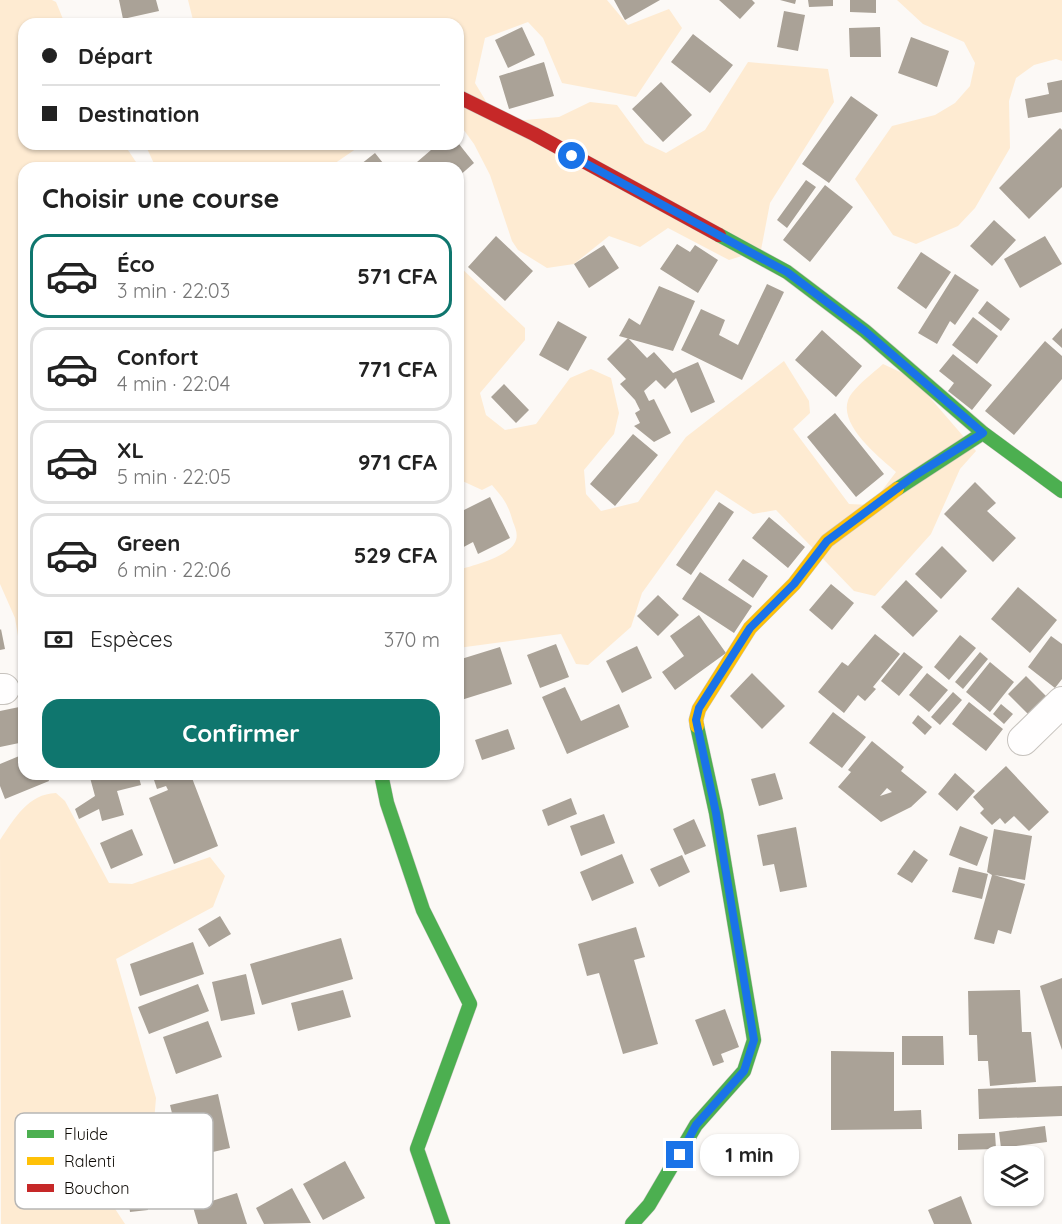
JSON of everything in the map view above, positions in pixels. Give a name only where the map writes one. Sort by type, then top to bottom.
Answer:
[{"type":"street","points":[[464,99],[534,134],[787,272],[865,331],[983,433],[1062,491]]},
{"type":"street","points":[[632,1224],[649,1205],[696,1125],[744,1071],[754,1040],[716,813],[696,720],[699,708],[750,628],[794,584],[827,541],[914,476],[983,433]]},
{"type":"street","points":[[1023,740],[1062,702]]},
{"type":"street","points":[[382,780],[387,803],[423,910],[470,1004],[417,1149],[443,1224]]},
{"type":"shaded area","points":[[0,0],[52,0],[56,2],[63,18],[18,18],[18,150],[128,150],[136,162],[18,162],[18,636],[15,618],[0,584]]},
{"type":"shaded area","points":[[188,0],[607,0],[628,25],[669,9],[682,28],[636,97],[562,83],[543,38],[528,22],[485,38],[475,83],[493,113],[514,121],[559,117],[590,102],[617,105],[645,143],[666,153],[705,130],[748,62],[828,69],[834,102],[770,203],[761,250],[729,260],[668,228],[640,247],[609,236],[574,264],[547,268],[518,250],[512,241],[490,175],[464,130],[464,18],[192,18]]},
{"type":"shaded area","points":[[897,0],[1062,0],[1062,61],[1056,59],[1034,65],[1016,78],[1009,101],[1010,148],[975,208],[958,226],[916,244],[893,235],[855,179],[892,126],[935,115],[955,103],[970,86],[975,63],[964,42],[923,24]]},
{"type":"shaded area","points":[[148,150],[354,150],[337,162],[153,162]]},
{"type":"shaded area","points":[[464,271],[525,328],[525,340],[480,393],[486,415],[505,430],[536,424],[570,378],[591,369],[611,378],[619,413],[614,434],[584,470],[586,494],[601,511],[638,502],[686,437],[784,361],[809,401],[810,413],[793,429],[849,504],[871,505],[896,472],[869,448],[852,426],[848,415],[847,404],[852,393],[883,364],[913,378],[976,451],[960,469],[931,534],[875,596],[854,591],[776,510],[753,514],[716,490],[642,593],[631,627],[588,665],[576,664],[561,634],[464,647],[464,568],[488,561],[510,549],[517,536],[503,498],[492,485],[482,490],[464,482]]},
{"type":"shaded area","points":[[56,793],[65,801],[109,883],[132,884],[210,857],[225,876],[213,907],[116,959],[156,1098],[155,1113],[15,1113],[15,1209],[115,1209],[125,1224],[1,1224],[0,840],[23,809],[46,794]]},
{"type":"building","points":[[119,0],[156,0],[159,11],[123,18]]},
{"type":"building","points":[[614,0],[660,0],[625,20]]},
{"type":"building","points":[[719,0],[752,0],[755,3],[740,19]]},
{"type":"building","points":[[780,0],[796,0],[795,4]]},
{"type":"building","points":[[808,0],[833,0],[833,6],[809,7]]},
{"type":"building","points":[[850,0],[876,0],[876,13],[850,12]]},
{"type":"building","points":[[784,11],[805,15],[798,51],[777,47]]},
{"type":"building","points":[[522,27],[535,55],[508,68],[495,40]]},
{"type":"building","points":[[880,27],[881,57],[850,57],[849,28]]},
{"type":"building","points":[[693,34],[733,65],[710,93],[671,62]]},
{"type":"building","points":[[911,37],[949,51],[937,87],[898,73]]},
{"type":"building","points":[[544,62],[554,96],[509,109],[499,76]]},
{"type":"building","points":[[1062,80],[1062,112],[1028,118],[1025,99],[1049,94],[1047,83]]},
{"type":"building","points":[[661,82],[692,115],[663,142],[632,109]]},
{"type":"building","points":[[851,96],[878,115],[829,183],[802,164]]},
{"type":"building","points":[[1060,128],[1062,130],[1062,187],[1029,219],[999,188]]},
{"type":"building","points":[[431,150],[464,150],[474,163],[464,172],[464,162],[417,162]]},
{"type":"building","points":[[375,153],[382,162],[364,162]]},
{"type":"building","points":[[806,180],[816,187],[787,228],[777,220]]},
{"type":"building","points":[[825,185],[853,207],[810,262],[783,240]]},
{"type":"building","points":[[994,220],[1016,240],[992,266],[970,246]]},
{"type":"building","points":[[496,236],[533,271],[505,301],[468,267]]},
{"type":"building","points":[[1045,236],[1062,264],[1020,288],[1004,259]]},
{"type":"building","points":[[677,244],[690,252],[695,245],[718,260],[698,293],[660,269]]},
{"type":"building","points":[[604,245],[619,268],[589,288],[574,264]]},
{"type":"building","points":[[921,252],[951,272],[926,309],[897,288]]},
{"type":"building","points":[[955,274],[979,290],[955,325],[950,321],[937,344],[918,333]]},
{"type":"building","points":[[767,284],[784,292],[742,380],[681,350],[701,309],[725,320],[719,335],[738,345]]},
{"type":"building","points":[[659,286],[695,301],[673,351],[619,336],[629,318],[640,325]]},
{"type":"building","points":[[987,301],[1010,319],[1001,331],[978,313]]},
{"type":"building","points":[[973,317],[998,336],[977,364],[952,345]]},
{"type":"building","points":[[558,321],[587,337],[568,371],[539,355]]},
{"type":"building","points":[[1062,328],[1062,348],[1052,339]]},
{"type":"building","points":[[822,330],[862,366],[836,397],[795,360]]},
{"type":"building","points":[[628,338],[647,358],[654,352],[673,373],[698,362],[715,402],[691,413],[676,378],[665,389],[656,380],[644,391],[649,401],[654,399],[671,433],[654,442],[634,426],[640,423],[635,413],[640,410],[635,400],[620,384],[626,379],[607,359]]},
{"type":"building","points":[[1045,341],[1062,356],[1062,379],[1014,435],[985,411]]},
{"type":"building","points":[[953,354],[992,385],[972,410],[948,391],[954,383],[939,371]]},
{"type":"building","points":[[504,384],[529,410],[516,423],[491,397]]},
{"type":"building","points":[[835,413],[884,474],[856,497],[807,437]]},
{"type":"building","points":[[633,434],[658,455],[615,506],[590,484]]},
{"type":"building","points":[[975,482],[996,503],[987,511],[1016,538],[993,562],[944,514]]},
{"type":"building","points":[[490,497],[510,538],[478,554],[473,542],[464,547],[464,510]]},
{"type":"building","points":[[719,502],[734,512],[691,575],[676,565]]},
{"type":"building","points":[[769,517],[805,547],[788,568],[752,538]]},
{"type":"building","points":[[942,546],[967,571],[941,599],[915,574]]},
{"type":"building","points":[[743,559],[768,576],[753,598],[728,580]]},
{"type":"building","points":[[700,572],[752,606],[734,633],[682,599]]},
{"type":"building","points":[[906,580],[938,611],[913,637],[881,607]]},
{"type":"building","points":[[831,584],[854,603],[832,630],[809,610]]},
{"type":"building","points":[[1018,587],[1057,620],[1030,653],[991,619]]},
{"type":"building","points":[[658,595],[679,615],[658,636],[637,616]]},
{"type":"building","points":[[699,615],[726,653],[675,690],[662,672],[684,656],[670,636]]},
{"type":"building","points":[[0,630],[5,649],[0,650]]},
{"type":"building","points":[[875,634],[900,654],[873,687],[876,689],[865,701],[858,695],[844,713],[818,692],[842,662],[848,666]]},
{"type":"building","points":[[960,635],[976,648],[949,680],[934,667]]},
{"type":"building","points":[[1051,636],[1062,644],[1062,679],[1055,688],[1028,667]]},
{"type":"building","points":[[556,644],[569,677],[540,688],[527,655]]},
{"type":"building","points":[[637,646],[652,678],[622,693],[606,661]]},
{"type":"building","points":[[500,647],[512,684],[464,699],[464,658]]},
{"type":"building","points":[[904,652],[923,667],[899,696],[881,681]]},
{"type":"building","points":[[980,652],[988,659],[963,689],[955,682]]},
{"type":"building","points":[[990,662],[1014,682],[990,712],[966,692]]},
{"type":"building","points":[[752,673],[785,706],[762,729],[730,696]]},
{"type":"building","points":[[927,673],[948,690],[929,712],[909,695]]},
{"type":"building","points":[[1026,676],[1046,696],[1028,714],[1008,694]]},
{"type":"building","points":[[565,687],[581,721],[619,704],[629,727],[567,754],[542,697]]},
{"type":"building","points":[[953,692],[962,700],[940,725],[931,717]]},
{"type":"building","points":[[969,702],[1003,729],[986,751],[952,724]]},
{"type":"building","points":[[1001,704],[1013,714],[1004,724],[993,714]]},
{"type":"building","points":[[18,707],[18,743],[0,747],[0,711]]},
{"type":"building","points":[[833,712],[866,737],[842,768],[809,743]]},
{"type":"building","points":[[918,715],[932,727],[925,735],[912,723]]},
{"type":"building","points":[[508,729],[515,749],[482,760],[475,740]]},
{"type":"building","points":[[872,741],[904,767],[901,771],[927,792],[911,807],[881,822],[838,787],[851,772],[848,770]],"holes":[[[887,788],[892,792],[880,796]]]},
{"type":"building","points":[[18,756],[18,780],[49,781],[5,799],[0,786],[0,764]]},
{"type":"building","points":[[1006,766],[1049,812],[1029,831],[1014,816],[1005,824],[1000,818],[992,825],[980,813],[984,809],[973,797]]},
{"type":"building","points":[[775,773],[783,799],[759,806],[751,779]]},
{"type":"building","points":[[955,773],[975,791],[957,811],[938,794]]},
{"type":"building","points":[[91,780],[140,780],[141,785],[117,791],[124,815],[102,821],[99,809],[79,819],[75,809],[95,796]]},
{"type":"building","points":[[154,780],[193,780],[218,846],[174,864],[149,798],[168,790],[166,786],[157,789]]},
{"type":"building","points":[[571,798],[577,814],[548,826],[542,810]]},
{"type":"building","points":[[604,814],[615,843],[581,856],[570,826]]},
{"type":"building","points":[[694,819],[706,846],[685,855],[673,829]]},
{"type":"building","points":[[960,826],[988,837],[977,866],[949,855]]},
{"type":"building","points":[[796,827],[807,887],[780,892],[774,864],[763,866],[757,835]]},
{"type":"building","points":[[132,829],[143,855],[111,869],[100,843]]},
{"type":"building","points":[[994,829],[1032,836],[1025,880],[994,875],[1025,884],[1011,934],[998,930],[994,944],[974,939],[992,875],[987,872]]},
{"type":"building","points":[[914,850],[928,860],[912,883],[897,874]]},
{"type":"building","points":[[622,854],[634,883],[592,901],[580,872]]},
{"type":"building","points":[[682,855],[690,872],[659,887],[650,869]]},
{"type":"building","points":[[959,867],[988,874],[982,899],[952,892]]},
{"type":"building","points":[[220,916],[231,934],[209,947],[198,929]]},
{"type":"building","points":[[636,927],[645,957],[634,960],[658,1044],[623,1054],[599,973],[587,976],[578,944]]},
{"type":"building","points":[[341,938],[353,979],[262,1005],[250,964]]},
{"type":"building","points":[[193,942],[204,974],[140,996],[130,964]]},
{"type":"building","points":[[246,974],[255,1014],[221,1021],[212,982]]},
{"type":"building","points":[[1062,978],[1062,1050],[1040,986]]},
{"type":"building","points":[[198,984],[209,1011],[149,1034],[138,1007]]},
{"type":"building","points":[[343,990],[351,1017],[298,1031],[291,1003]]},
{"type":"building","points":[[1020,990],[1022,1032],[1031,1032],[1036,1082],[990,1086],[988,1061],[978,1061],[977,1035],[969,1035],[968,991]]},
{"type":"building","points":[[725,1009],[739,1047],[721,1054],[724,1062],[713,1066],[695,1020]]},
{"type":"building","points":[[208,1021],[222,1057],[176,1074],[163,1037]]},
{"type":"building","points":[[902,1036],[943,1036],[944,1065],[902,1065]]},
{"type":"building","points":[[831,1051],[894,1052],[894,1111],[921,1110],[922,1129],[831,1130]]},
{"type":"building","points":[[1062,1086],[1062,1116],[979,1119],[978,1089]]},
{"type":"building","points":[[218,1094],[230,1148],[213,1152],[213,1113],[172,1113],[170,1105]]},
{"type":"building","points":[[1045,1126],[1047,1142],[1001,1146],[999,1132]]},
{"type":"building","points":[[995,1133],[996,1146],[984,1146],[984,1149],[958,1150],[958,1134]]},
{"type":"building","points":[[345,1161],[365,1198],[323,1220],[303,1184]]},
{"type":"building","points":[[292,1188],[311,1223],[264,1224],[256,1208]]},
{"type":"building","points":[[237,1193],[247,1224],[198,1224],[194,1209],[213,1209],[213,1201]]},
{"type":"building","points":[[961,1196],[972,1224],[934,1224],[928,1210]]},
{"type":"building","points":[[130,1209],[148,1210],[130,1212]]},
{"type":"traffic: fast","points":[[719,235],[787,272],[865,331],[983,433],[1062,491]]},
{"type":"traffic: fast","points":[[897,489],[983,433]]},
{"type":"traffic: fast","points":[[632,1224],[649,1205],[696,1125],[744,1071],[754,1040],[716,813],[697,726]]},
{"type":"traffic: fast","points":[[382,780],[387,803],[423,910],[470,1004],[417,1149],[443,1224]]},
{"type":"traffic: slow","points":[[697,726],[699,709],[750,628],[794,584],[827,541],[897,489]]},
{"type":"traffic: jam","points":[[464,99],[534,134],[719,235]]},
{"type":"route","points":[[572,156],[787,272],[865,331],[983,433],[914,476],[827,541],[794,584],[750,628],[699,708],[696,720],[716,813],[754,1040],[744,1071],[696,1125],[680,1155]]}]
